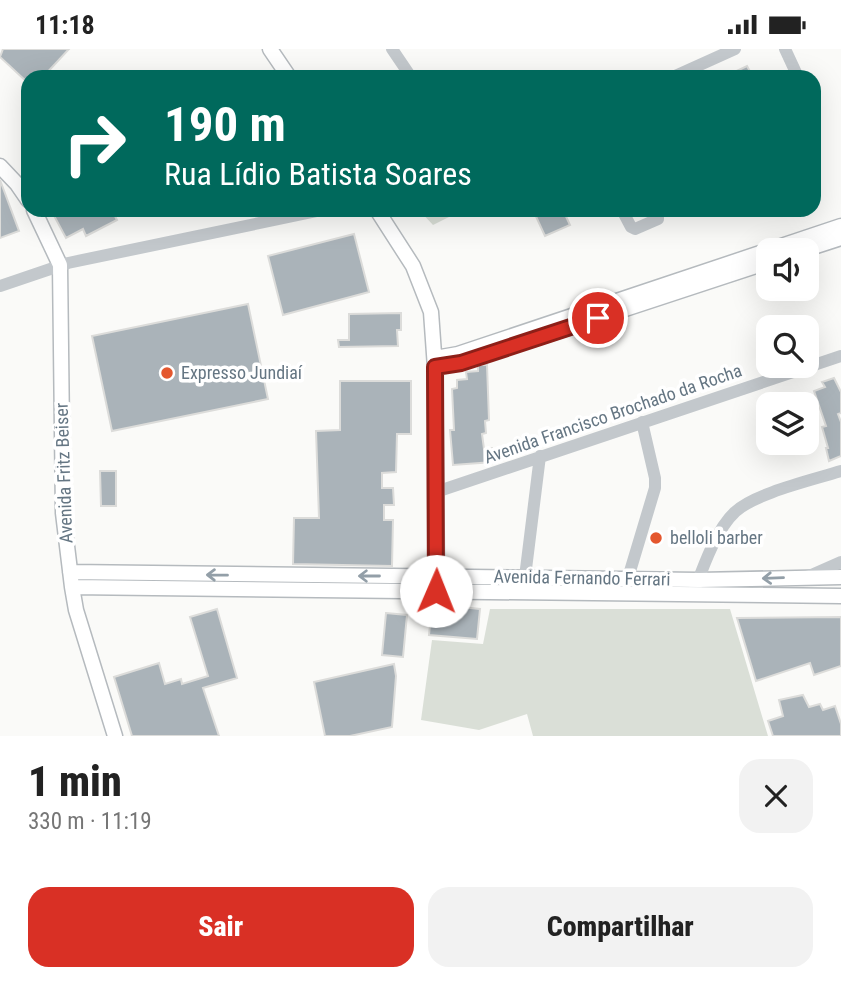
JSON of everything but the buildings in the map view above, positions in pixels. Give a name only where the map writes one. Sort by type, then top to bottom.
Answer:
[{"type":"main road","points":[[270,49],[284,70]]},
{"type":"main road","points":[[0,166],[21,192]]},
{"type":"main road","name":"Avenida Fritz Beiser","points":[[37,217],[60,265],[63,513],[71,580],[76,610],[115,736]]},
{"type":"main road","points":[[381,217],[420,279],[431,312],[435,363],[437,584]]},
{"type":"main road","points":[[819,238],[841,226]]},
{"type":"main road","points":[[819,243],[841,238]]},
{"type":"main road","points":[[435,363],[461,363],[496,347],[756,258]]},
{"type":"main road","points":[[726,270],[756,264]]},
{"type":"main road","name":"Avenida Fernando Ferrari","points":[[437,584],[525,577],[628,578],[696,587],[807,577],[841,577]]},
{"type":"main road","name":"Avenida Fernando Ferrari","points":[[71,580],[696,587],[841,596]]},
{"type":"street","points":[[392,49],[406,70]]},
{"type":"street","points":[[689,70],[736,49]]},
{"type":"street","points":[[785,49],[795,70]]},
{"type":"street","points":[[0,286],[60,265],[289,217]]},
{"type":"street","points":[[626,217],[635,229],[657,217]]},
{"type":"street","name":"Avenida Francisco Brochado da Rocha","points":[[436,492],[841,356]]},
{"type":"street","points":[[628,578],[655,488],[642,422]]},
{"type":"street","points":[[525,577],[540,456]]},
{"type":"street","points":[[696,587],[722,531],[735,512],[754,500],[841,471]]},
{"type":"street","points":[[807,577],[841,562]]},
{"type":"shaded area","points":[[426,217],[449,217],[433,225]]},
{"type":"shaded area","points":[[490,609],[730,609],[768,736],[533,736],[527,714],[479,730],[421,720],[432,640],[483,644]]},
{"type":"place","name":"Expresso Jundiaí","points":[[167,373]]},
{"type":"place","name":"belloli barber","points":[[656,538]]},
{"type":"route","points":[[436,591],[435,367],[461,363],[598,318]]}]
